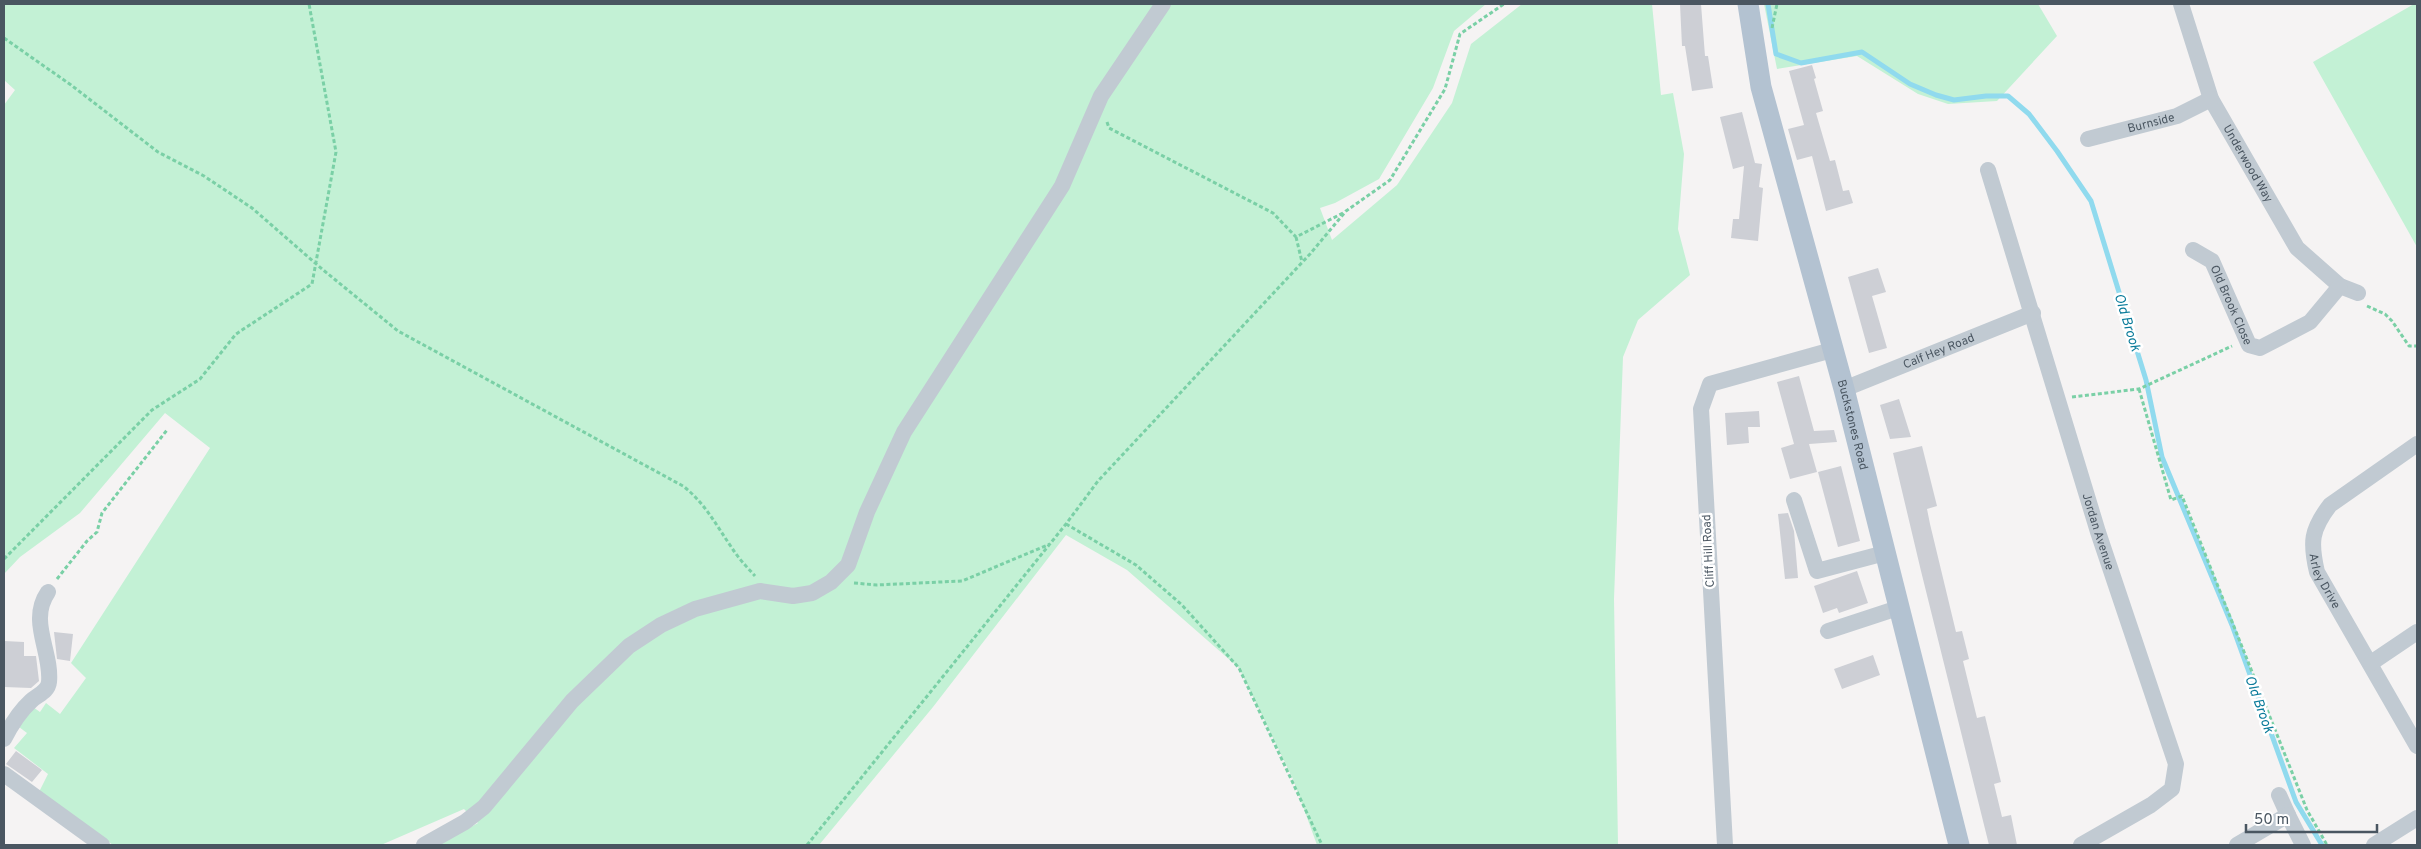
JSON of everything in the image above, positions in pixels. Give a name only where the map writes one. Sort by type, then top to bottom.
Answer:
[{"type":"main road","name":"Buckstones Road","points":[[1748,4],[1761,88],[1844,389],[1959,845]]},
{"type":"street","points":[[424,845],[464,822],[484,807],[572,701],[629,646],[662,625],[695,609],[763,592],[793,596],[812,593],[832,582],[848,565],[867,512],[904,432],[1062,186],[1101,96],[1163,4]]},
{"type":"street","name":"Underwood Way","points":[[2181,4],[2211,99],[2297,248],[2340,286],[2358,293]]},
{"type":"street","name":"Burnside","points":[[2088,139],[2177,116],[2211,99]]},
{"type":"street","name":"Jordan Avenue","points":[[1988,170],[2098,532],[2176,764],[2172,789],[2151,805],[2081,845]]},
{"type":"street","name":"Old Brook Close","points":[[2193,250],[2212,262],[2249,345],[2260,348],[2310,322],[2340,286]]},
{"type":"street","name":"Calf Hey Road","points":[[1844,389],[2033,313]]},
{"type":"street","name":"Cliff Hill Road","points":[[1725,845],[1700,409],[1710,384],[1832,350]]},
{"type":"street","name":"Arley Drive","points":[[2417,444],[2330,505],[2320,519],[2312,542],[2317,572],[2417,746]]},
{"type":"street","points":[[1794,500],[1817,571],[1885,553]]},
{"type":"street","points":[[4,739],[19,714],[32,699],[44,692],[49,684],[39,623],[41,601],[48,592]]},
{"type":"street","points":[[1828,631],[1898,608]]},
{"type":"street","points":[[2371,663],[2417,632]]},
{"type":"street","points":[[4,774],[102,845]]},
{"type":"street","points":[[2279,795],[2303,845]]},
{"type":"street","points":[[2236,845],[2288,815]]},
{"type":"street","points":[[2374,845],[2417,818]]},
{"type":"path","points":[[4,559],[152,410],[200,379],[236,334],[312,284],[336,152],[310,4]]},
{"type":"path","points":[[1296,237],[1346,211],[1390,180],[1445,89],[1460,34],[1504,4]]},
{"type":"path","points":[[4,38],[71,85],[158,152],[204,176],[252,208],[316,264],[398,331],[682,486],[696,497],[714,520],[733,550],[760,582],[763,592]]},
{"type":"path","points":[[1101,96],[1109,128],[1273,213],[1296,237],[1302,262]]},
{"type":"path","points":[[807,845],[1066,524],[1098,481],[1302,262],[1346,211]]},
{"type":"path","points":[[2358,293],[2368,306],[2385,314],[2392,321],[2409,346],[2417,346]]},
{"type":"path","points":[[2057,399],[2139,389],[2237,344],[2249,345]]},
{"type":"path","points":[[2139,389],[2171,500],[2182,496],[2307,810],[2326,845]]},
{"type":"path","points":[[48,592],[87,541],[98,532],[102,513],[167,430]]},
{"type":"path","points":[[1066,524],[1136,565],[1182,605],[1239,668],[1322,845]]},
{"type":"path","points":[[832,582],[877,585],[962,581],[1050,544]]},
{"type":"green space","points":[[4,4],[1486,4],[1454,31],[1433,88],[1379,179],[1335,203],[1320,208],[1332,240],[1397,185],[1452,103],[1471,44],[1522,4],[1652,4],[1661,95],[1673,93],[1684,154],[1678,229],[1690,275],[1638,320],[1623,357],[1614,599],[1618,845],[1317,845],[1293,779],[1239,668],[1127,570],[1066,535],[933,707],[819,845],[438,845],[478,823],[464,809],[381,845],[113,845],[39,792],[48,774],[14,748],[27,733],[19,727],[33,707],[40,712],[46,703],[60,714],[86,678],[71,663],[210,448],[165,413],[80,513],[20,557],[4,574],[4,105],[15,90],[4,80]]},
{"type":"green space","points":[[1764,4],[2038,4],[2057,36],[1997,101],[1948,104],[1918,94],[1857,56],[1777,69]]},
{"type":"green space","points":[[2417,4],[2417,247],[2313,62]]},
{"type":"building","points":[[1680,4],[1701,4],[1705,56],[1708,56],[1713,88],[1692,91],[1685,46],[1682,46]]},
{"type":"building","points":[[1812,65],[1823,111],[1816,113],[1830,161],[1835,160],[1843,191],[1849,190],[1853,203],[1826,211],[1812,156],[1797,160],[1788,129],[1804,125],[1789,71]]},
{"type":"building","points":[[1742,112],[1755,163],[1762,164],[1759,187],[1763,188],[1758,241],[1731,238],[1733,219],[1739,219],[1744,166],[1733,169],[1720,117]]},
{"type":"building","points":[[1878,268],[1886,292],[1872,296],[1887,348],[1869,353],[1848,277]]},
{"type":"building","points":[[1799,376],[1814,431],[1834,430],[1837,442],[1809,444],[1817,472],[1790,479],[1781,448],[1794,444],[1777,382]]},
{"type":"building","points":[[1899,399],[1911,437],[1890,439],[1880,405]]},
{"type":"building","points":[[1759,411],[1760,427],[1748,427],[1749,443],[1727,445],[1725,413]]},
{"type":"building","points":[[1922,446],[1937,506],[1927,509],[1930,524],[1956,632],[1962,631],[1969,659],[1963,661],[1977,718],[1985,716],[2001,782],[1994,784],[2002,817],[2011,815],[2017,845],[1989,845],[1921,571],[1893,453]]},
{"type":"building","points":[[1841,466],[1860,541],[1838,547],[1818,472]]},
{"type":"building","points":[[1788,513],[1794,531],[1798,578],[1785,579],[1778,514]]},
{"type":"building","points":[[1857,571],[1868,603],[1839,613],[1837,608],[1823,613],[1814,586]]},
{"type":"building","points":[[54,632],[73,634],[70,661],[57,659]]},
{"type":"building","points":[[4,641],[24,642],[24,656],[36,656],[39,681],[31,688],[4,687]]},
{"type":"building","points":[[1873,655],[1880,675],[1842,689],[1834,669]]},
{"type":"building","points":[[16,751],[42,770],[32,782],[6,764]]},
{"type":"waterway","name":"Old Brook","points":[[1768,4],[1776,54],[1801,63],[1862,52],[1910,84],[1936,95],[1954,100],[1986,96],[2008,96],[2029,114],[2091,201],[2146,380],[2162,457],[2232,625],[2296,802],[2322,845]]}]
